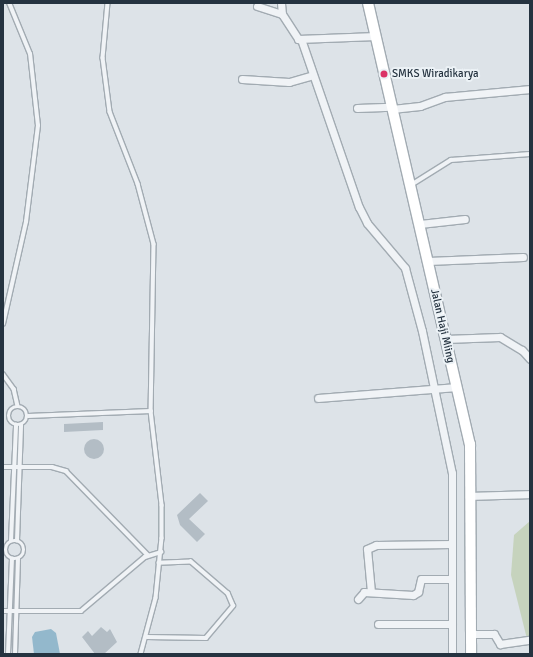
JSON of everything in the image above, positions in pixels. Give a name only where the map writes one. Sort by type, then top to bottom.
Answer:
[{"type":"main road","name":"Jalan Haji Miing","points":[[368,3],[391,108],[420,224],[470,444],[471,654]]},
{"type":"street","points":[[281,3],[282,14],[295,38],[376,36]]},
{"type":"street","points":[[257,6],[282,14]]},
{"type":"street","points":[[301,39],[359,207],[367,223],[405,268],[437,391],[452,473],[452,544],[450,579],[452,654]]},
{"type":"street","points":[[242,80],[289,82],[313,75]]},
{"type":"street","points":[[357,108],[420,106],[445,97],[530,90]]},
{"type":"street","points":[[420,224],[465,219]]},
{"type":"street","points":[[428,262],[523,257]]},
{"type":"street","points":[[445,339],[500,337],[522,350],[530,359]]},
{"type":"street","points":[[318,398],[437,391],[456,387]]},
{"type":"street","points":[[471,496],[530,494]]},
{"type":"street","points":[[371,592],[367,549],[376,545],[452,544]]},
{"type":"street","points":[[358,599],[364,592],[413,595],[418,592],[421,579],[450,579]]},
{"type":"street","points":[[378,624],[452,624]]},
{"type":"street","points":[[470,634],[494,634],[500,644],[530,640]]},
{"type":"lane","points":[[3,324],[26,222],[38,126],[30,54],[9,3]]},
{"type":"lane","points":[[108,3],[103,58],[110,112],[138,184],[154,244],[151,411],[162,505],[161,552],[147,637],[141,654]]},
{"type":"lane","points":[[410,185],[451,160],[530,154]]},
{"type":"lane","points":[[3,374],[17,394],[18,406],[28,416],[151,411]]},
{"type":"lane","points":[[3,416],[8,416],[18,406]]},
{"type":"lane","points":[[8,416],[16,425],[13,467],[12,541],[5,550],[12,559],[8,654]]},
{"type":"lane","points":[[15,654],[18,559],[24,550],[18,541],[21,425],[28,416]]},
{"type":"lane","points":[[16,425],[21,425]]},
{"type":"lane","points":[[3,467],[52,467],[71,474],[148,555]]},
{"type":"lane","points":[[12,541],[18,541]]},
{"type":"lane","points":[[3,611],[81,611],[148,555],[161,552]]},
{"type":"lane","points":[[12,559],[18,559]]},
{"type":"lane","points":[[147,637],[206,638],[233,606],[228,594],[191,562],[159,562]]},
{"type":"green space","points":[[530,521],[530,651],[511,575],[514,535]]},
{"type":"water","points":[[51,629],[56,633],[60,654],[34,654],[32,637],[35,632]]},
{"type":"building","points":[[103,422],[103,430],[64,432],[64,424]]},
{"type":"building","points":[[94,439],[101,442],[104,449],[101,456],[94,459],[87,456],[84,449],[87,442]]},
{"type":"building","points":[[200,493],[208,501],[189,519],[205,534],[197,542],[180,525],[177,515]]},
{"type":"building","points":[[101,627],[107,632],[110,629],[117,642],[104,654],[95,654],[82,637],[88,631],[92,636]]},
{"type":"place","name":"SMKS Wiradikarya","points":[[384,74]]}]
